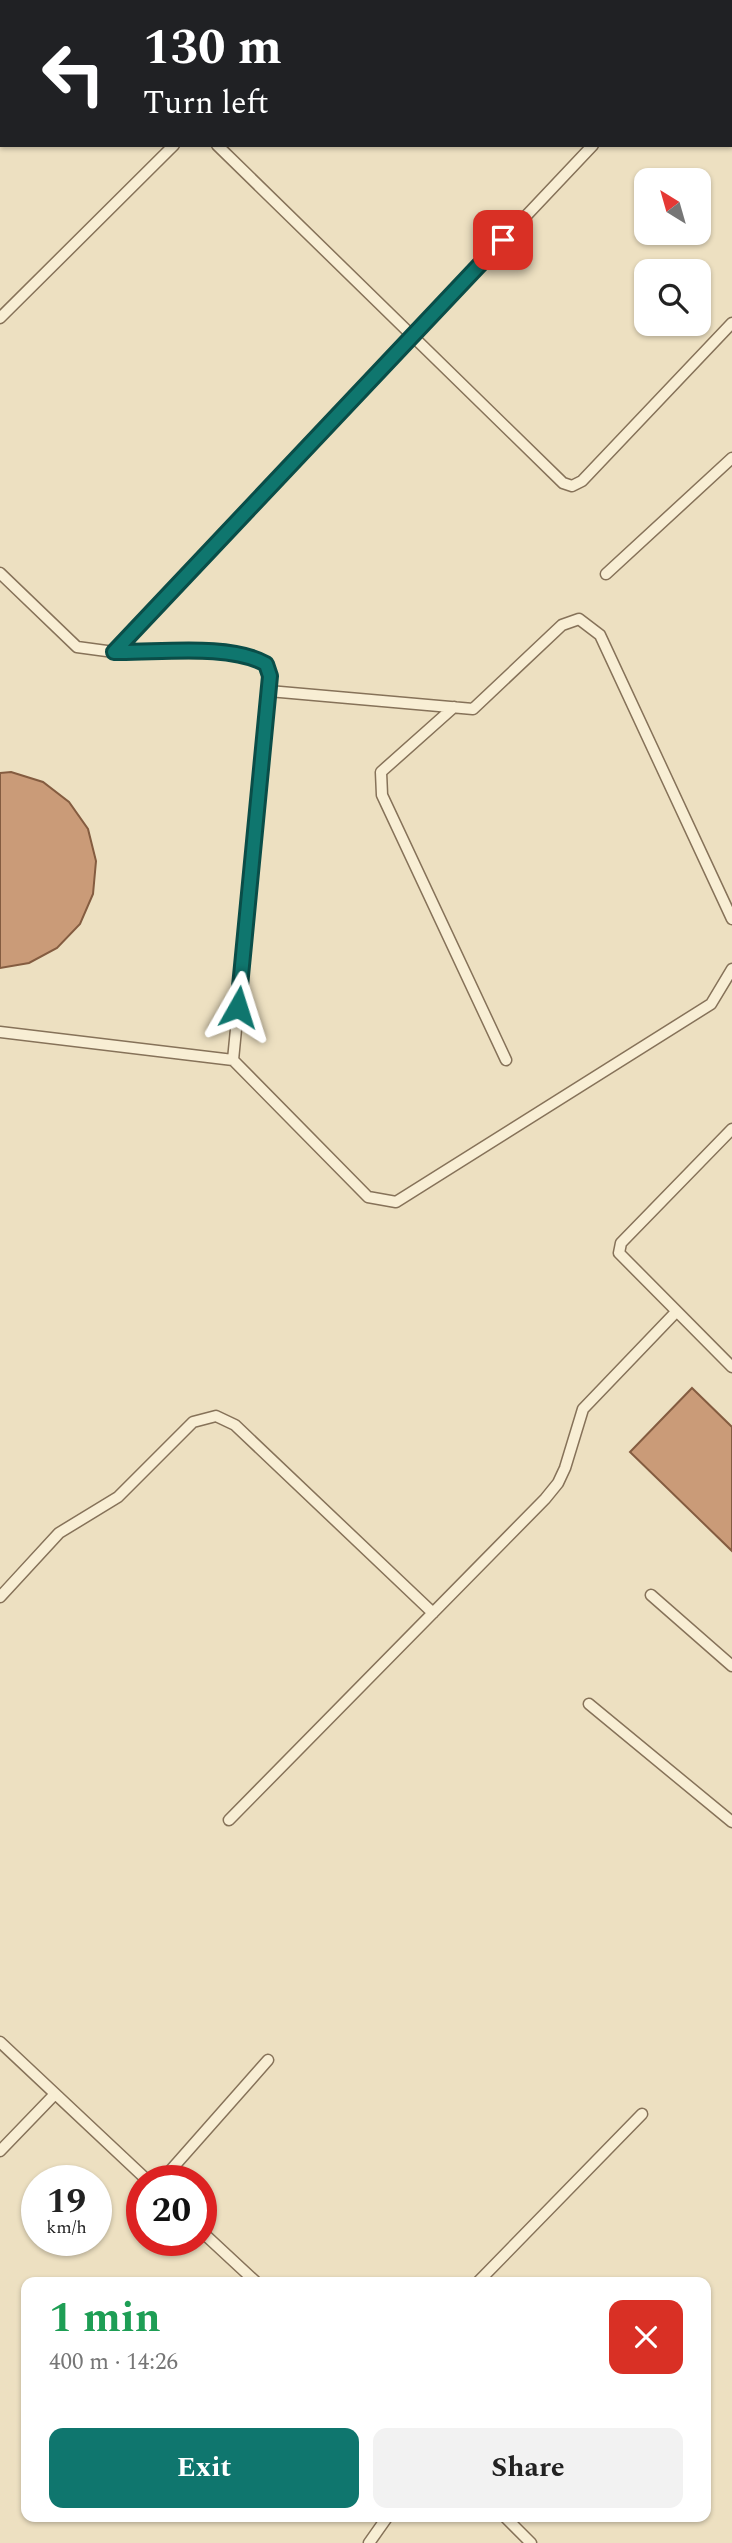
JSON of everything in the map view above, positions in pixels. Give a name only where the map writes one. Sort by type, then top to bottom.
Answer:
[{"type":"lane","points":[[0,318],[172,147]]},
{"type":"lane","points":[[219,147],[563,484],[572,486],[582,481],[732,323]]},
{"type":"lane","points":[[114,652],[591,147]]},
{"type":"lane","points":[[606,574],[732,458]]},
{"type":"lane","points":[[0,573],[68,642],[85,650],[252,656],[266,664],[270,676],[269,691],[233,1060]]},
{"type":"lane","points":[[269,691],[472,709],[562,625],[579,619],[600,635],[732,919]]},
{"type":"lane","points":[[454,707],[381,772],[382,795],[506,1060]]},
{"type":"lane","points":[[0,1032],[233,1060],[368,1197],[396,1202],[711,1004],[732,969]]},
{"type":"lane","points":[[732,1129],[619,1247],[623,1260],[732,1367]]},
{"type":"lane","points":[[229,1820],[558,1483],[583,1409],[676,1312]]},
{"type":"lane","points":[[0,1597],[59,1533],[118,1497],[193,1422],[216,1416],[235,1425],[433,1614]]},
{"type":"lane","points":[[651,1595],[732,1666]]},
{"type":"lane","points":[[589,1704],[732,1822]]},
{"type":"lane","points":[[0,2042],[131,2165]]},
{"type":"lane","points":[[175,2165],[268,2060]]},
{"type":"lane","points":[[0,2151],[55,2094]]},
{"type":"lane","points":[[483,2277],[642,2114]]},
{"type":"lane","points":[[217,2246],[251,2277]]},
{"type":"lane","points":[[369,2543],[384,2522]]},
{"type":"lane","points":[[509,2522],[531,2543]]},
{"type":"building","points":[[11,772],[43,782],[69,802],[88,829],[96,861],[93,894],[80,924],[57,948],[29,963],[0,968],[0,773]]},
{"type":"building","points":[[692,1388],[732,1427],[732,1551],[630,1452]]},
{"type":"route","points":[[238,1007],[270,676],[266,664],[252,656],[216,653],[114,652],[503,240]]}]
